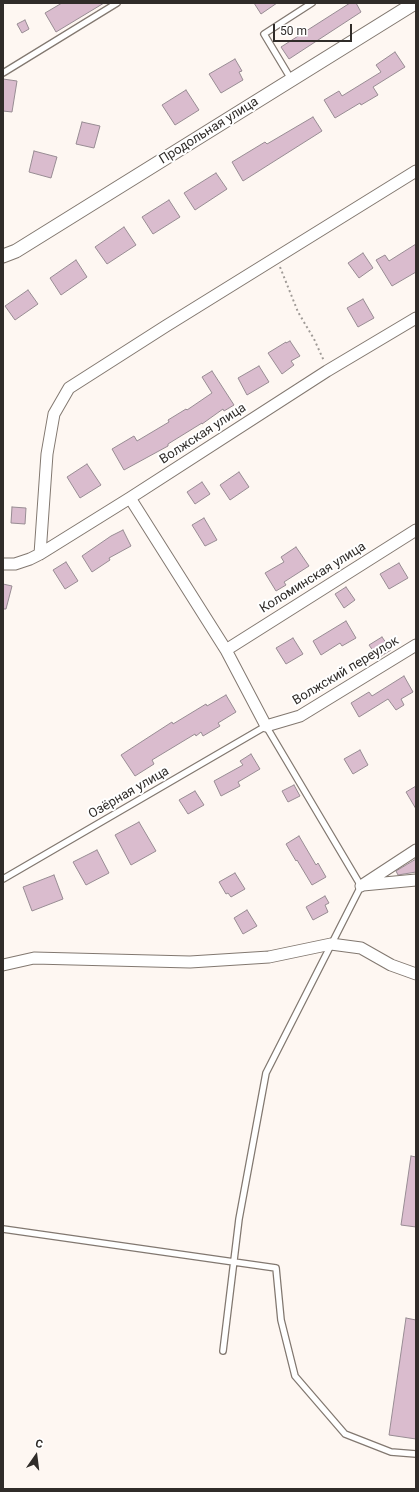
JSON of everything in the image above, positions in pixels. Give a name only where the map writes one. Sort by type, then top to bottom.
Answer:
[{"type":"street","name":"Продольная улица","points":[[3,256],[16,251],[415,3]]},
{"type":"street","points":[[40,554],[47,454],[54,414],[69,388],[416,171]]},
{"type":"street","name":"Волжская улица","points":[[3,564],[15,564],[40,554],[327,371],[416,318]]},
{"type":"street","points":[[130,498],[226,650],[266,726]]},
{"type":"street","name":"Коломинская улица","points":[[226,650],[416,530]]},
{"type":"street","name":"Волжский переулок","points":[[266,726],[300,716],[416,645]]},
{"type":"street","points":[[361,886],[416,850]]},
{"type":"street","points":[[361,886],[416,880]]},
{"type":"street","points":[[3,965],[34,958],[190,962],[269,957],[331,944],[361,948],[391,965],[416,974]]},
{"type":"lane","points":[[3,73],[117,3]]},
{"type":"lane","points":[[292,80],[264,34],[312,3]]},
{"type":"lane","points":[[222,1351],[239,1219],[266,1073],[361,886],[266,726]]},
{"type":"lane","name":"Озёрная улица","points":[[3,879],[266,726]]},
{"type":"lane","points":[[3,1229],[276,1268],[281,1320],[295,1376],[345,1434],[391,1452],[416,1454]]},
{"type":"path","points":[[275,259],[298,312],[314,339],[326,364],[327,371]]},
{"type":"building","points":[[62,3],[104,3],[56,32],[45,13]]},
{"type":"building","points":[[254,3],[277,3],[261,14]]},
{"type":"building","points":[[350,3],[356,3],[361,12],[289,59],[281,47]]},
{"type":"building","points":[[25,20],[29,29],[22,33],[17,24]]},
{"type":"building","points":[[395,52],[405,67],[373,87],[378,95],[361,105],[360,103],[335,118],[324,100],[339,91],[342,96],[381,72],[376,65]]},
{"type":"building","points":[[235,59],[242,71],[239,72],[243,80],[221,93],[209,74]]},
{"type":"building","points":[[3,79],[17,81],[12,112],[3,111]]},
{"type":"building","points":[[186,90],[199,110],[175,125],[162,105]]},
{"type":"building","points":[[313,117],[322,131],[243,181],[232,162],[265,142],[267,144]]},
{"type":"building","points":[[82,122],[100,126],[94,148],[76,144]]},
{"type":"building","points":[[34,151],[57,157],[51,178],[29,172]]},
{"type":"building","points":[[216,173],[227,189],[195,210],[184,193]]},
{"type":"building","points":[[169,200],[180,217],[153,234],[142,217]]},
{"type":"building","points":[[124,227],[136,245],[107,264],[95,247]]},
{"type":"building","points":[[416,244],[416,272],[392,286],[376,260],[385,255],[389,261]]},
{"type":"building","points":[[363,253],[373,268],[359,278],[348,263]]},
{"type":"building","points":[[76,260],[87,277],[61,295],[50,278]]},
{"type":"building","points":[[28,290],[38,304],[15,320],[5,306]]},
{"type":"building","points":[[363,299],[374,318],[358,327],[347,308]]},
{"type":"building","points":[[290,341],[300,356],[291,361],[294,365],[282,374],[268,353]]},
{"type":"building","points":[[259,366],[269,382],[247,395],[238,378]]},
{"type":"building","points":[[212,371],[234,405],[224,411],[223,409],[202,424],[168,444],[168,446],[124,470],[112,449],[134,436],[137,441],[169,422],[168,420],[186,409],[187,410],[212,393],[202,377]]},
{"type":"building","points":[[87,464],[101,485],[80,498],[67,477]]},
{"type":"building","points":[[239,472],[249,487],[230,500],[220,485]]},
{"type":"building","points":[[202,482],[210,494],[195,504],[187,492]]},
{"type":"building","points":[[12,507],[26,508],[25,524],[11,523]]},
{"type":"building","points":[[204,518],[217,540],[205,546],[192,525]]},
{"type":"building","points":[[123,530],[131,546],[109,558],[110,560],[92,572],[82,556],[111,536]]},
{"type":"building","points":[[296,547],[309,566],[284,582],[286,585],[276,591],[265,573],[284,562],[281,557]]},
{"type":"building","points":[[66,562],[78,581],[65,589],[53,570]]},
{"type":"building","points":[[399,563],[408,578],[389,589],[380,574]]},
{"type":"building","points":[[3,584],[12,586],[6,609],[3,609]]},
{"type":"building","points":[[346,587],[355,600],[344,608],[335,594]]},
{"type":"building","points":[[346,621],[356,638],[342,646],[340,643],[321,655],[313,641]]},
{"type":"building","points":[[382,637],[391,650],[378,658],[369,645]]},
{"type":"building","points":[[293,638],[303,654],[286,664],[276,648]]},
{"type":"building","points":[[404,676],[413,692],[401,699],[404,705],[396,710],[388,699],[359,717],[351,703],[369,692],[372,696]]},
{"type":"building","points":[[226,695],[236,712],[218,723],[220,726],[203,736],[201,732],[196,736],[195,734],[152,760],[154,764],[135,776],[121,755],[172,722],[173,724],[206,704],[207,706]]},
{"type":"building","points":[[360,750],[368,765],[353,774],[344,759]]},
{"type":"building","points":[[251,754],[260,769],[238,782],[240,786],[221,796],[214,781],[243,765],[240,761]]},
{"type":"building","points":[[294,785],[300,796],[288,802],[282,791]]},
{"type":"building","points":[[416,786],[416,809],[406,792]]},
{"type":"building","points":[[195,791],[204,805],[188,814],[179,800]]},
{"type":"building","points":[[139,822],[156,851],[131,865],[115,835]]},
{"type":"building","points":[[299,836],[316,865],[318,863],[326,877],[312,885],[286,844]]},
{"type":"building","points":[[97,850],[109,873],[86,885],[73,862]]},
{"type":"building","points":[[416,859],[416,872],[398,875],[396,871]]},
{"type":"building","points":[[235,873],[245,889],[231,897],[228,893],[226,894],[219,882]]},
{"type":"building","points":[[54,875],[63,899],[32,911],[23,887]]},
{"type":"building","points":[[325,896],[329,903],[325,905],[328,912],[313,920],[306,907]]},
{"type":"building","points":[[247,910],[257,926],[243,934],[234,918]]},
{"type":"building","points":[[411,1156],[416,1157],[416,1227],[401,1225]]},
{"type":"building","points":[[406,1318],[416,1320],[416,1439],[389,1435]]}]
